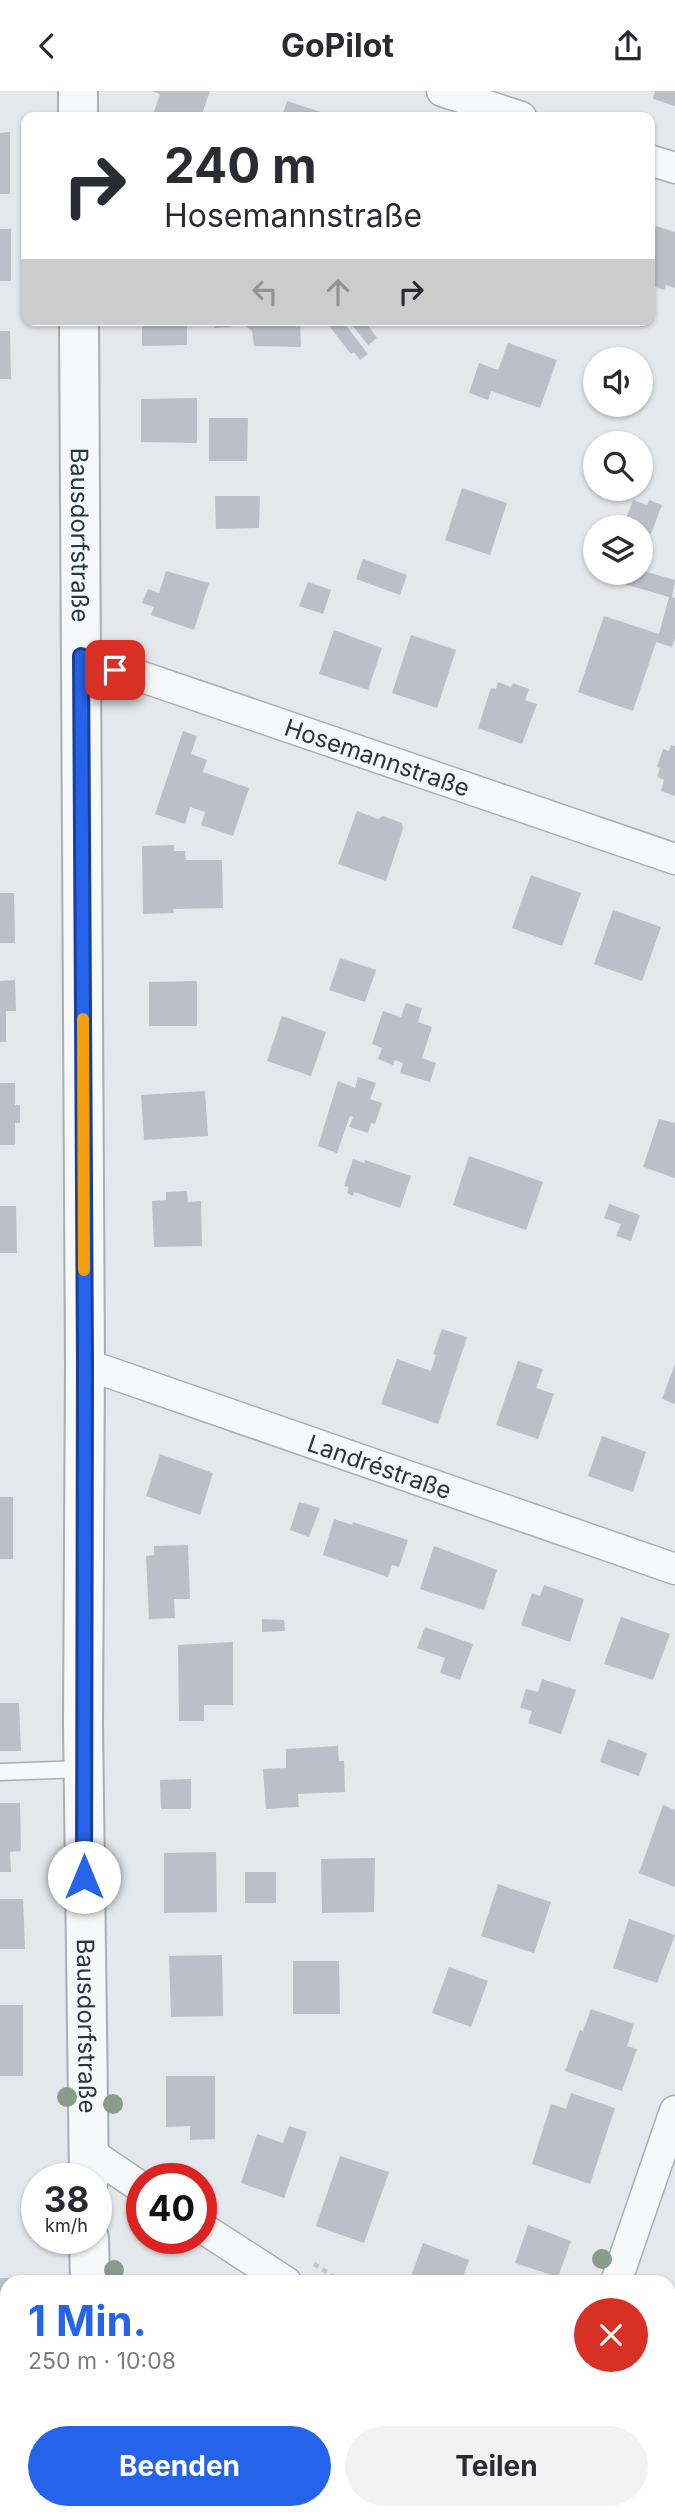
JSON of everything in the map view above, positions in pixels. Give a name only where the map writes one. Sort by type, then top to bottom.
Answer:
[{"type":"street","points":[[78,91],[78,112]]},
{"type":"street","points":[[442,91],[506,112]]},
{"type":"street","points":[[655,162],[675,168]]},
{"type":"street","name":"Bausdorfstraße","points":[[79,326],[85,1364],[83,1769],[89,2163]]},
{"type":"street","name":"Hosemannstraße","points":[[81,656],[675,859]]},
{"type":"street","name":"Landréstraße","points":[[85,1364],[675,1569]]},
{"type":"street","points":[[618,2275],[675,2111]]},
{"type":"street","points":[[217,2237],[275,2275]]},
{"type":"street","points":[[89,2254],[90,2275]]},
{"type":"lane","points":[[0,1772],[83,1769]]},
{"type":"building","points":[[152,91],[210,91],[203,112],[154,112],[160,94]]},
{"type":"building","points":[[655,91],[675,91],[675,106],[653,99]]},
{"type":"building","points":[[287,101],[321,112],[284,112]]},
{"type":"building","points":[[10,132],[10,194],[0,194],[0,133]]},
{"type":"building","points":[[656,226],[675,232],[675,288],[666,285],[664,290],[655,287]]},
{"type":"building","points":[[0,229],[11,229],[11,281],[0,281]]},
{"type":"building","points":[[142,326],[187,326],[187,345],[142,346]]},
{"type":"building","points":[[246,326],[300,326],[301,347],[254,346],[252,331]]},
{"type":"building","points":[[347,326],[368,354],[360,360],[354,352],[351,354],[330,327]]},
{"type":"building","points":[[353,326],[368,326],[377,338],[368,345]]},
{"type":"building","points":[[0,331],[10,331],[11,379],[0,379]]},
{"type":"building","points":[[508,343],[557,360],[540,408],[491,391],[488,400],[469,393],[479,363],[498,370]]},
{"type":"building","points":[[197,398],[197,443],[141,442],[141,399]]},
{"type":"building","points":[[209,418],[248,418],[247,461],[209,461]]},
{"type":"building","points":[[462,488],[507,503],[490,555],[445,540]]},
{"type":"building","points":[[215,496],[260,496],[259,528],[216,529]]},
{"type":"building","points":[[633,501],[647,505],[652,501],[662,505],[653,529],[653,515],[627,515]]},
{"type":"building","points":[[363,559],[407,575],[400,595],[356,579]]},
{"type":"building","points":[[166,571],[209,583],[194,630],[151,615],[154,607],[142,603],[148,589],[159,593]]},
{"type":"building","points":[[653,574],[675,580],[672,597],[675,598],[675,638],[672,647],[656,642],[633,711],[578,692],[604,616],[659,634],[669,597],[627,585],[653,585]]},
{"type":"building","points":[[308,582],[331,590],[323,614],[299,606]]},
{"type":"building","points":[[334,630],[382,648],[368,690],[319,674]]},
{"type":"building","points":[[411,635],[456,650],[437,708],[392,693]]},
{"type":"building","points":[[498,682],[511,687],[513,683],[529,689],[525,700],[537,704],[522,744],[478,728],[491,688],[496,689]]},
{"type":"building","points":[[183,731],[197,736],[191,754],[207,760],[203,772],[249,788],[233,836],[201,825],[205,812],[190,807],[185,824],[155,814]]},
{"type":"building","points":[[671,745],[675,746],[675,796],[661,791],[664,780],[657,777],[663,749],[669,751]]},
{"type":"building","points":[[357,811],[378,819],[383,816],[402,823],[403,829],[386,881],[338,864]]},
{"type":"building","points":[[174,845],[174,851],[185,851],[186,860],[222,860],[223,908],[173,909],[174,913],[143,914],[142,846]]},
{"type":"building","points":[[531,875],[581,893],[562,946],[512,928]]},
{"type":"building","points":[[0,893],[14,893],[15,943],[0,943]]},
{"type":"building","points":[[613,910],[661,927],[642,981],[594,964]]},
{"type":"building","points":[[340,958],[376,970],[365,1002],[329,990]]},
{"type":"building","points":[[15,980],[16,1011],[6,1011],[6,1042],[0,1042],[0,981]]},
{"type":"building","points":[[197,981],[197,1026],[149,1026],[149,982]]},
{"type":"building","points":[[406,1003],[422,1008],[418,1022],[432,1027],[422,1058],[436,1063],[430,1082],[400,1073],[403,1063],[395,1060],[393,1065],[378,1059],[382,1048],[372,1044],[383,1011],[401,1017]]},
{"type":"building","points":[[282,1016],[326,1032],[311,1076],[267,1061]]},
{"type":"building","points":[[358,1077],[376,1083],[370,1099],[382,1103],[375,1124],[371,1123],[368,1133],[349,1127],[353,1117],[350,1116],[337,1153],[318,1146],[338,1081],[355,1088]]},
{"type":"building","points":[[0,1083],[15,1083],[15,1105],[20,1105],[20,1123],[15,1123],[15,1145],[0,1145]]},
{"type":"building","points":[[205,1091],[208,1136],[144,1140],[141,1095]]},
{"type":"building","points":[[659,1119],[675,1123],[675,1178],[643,1167]]},
{"type":"building","points":[[469,1156],[543,1182],[526,1230],[453,1205]]},
{"type":"building","points":[[353,1159],[364,1163],[365,1160],[411,1176],[400,1208],[354,1192],[353,1196],[347,1193],[349,1187],[344,1186]]},
{"type":"building","points":[[187,1191],[188,1202],[201,1201],[202,1246],[154,1247],[152,1201],[166,1200],[166,1192]]},
{"type":"building","points":[[609,1204],[640,1215],[631,1241],[616,1236],[621,1224],[604,1218]]},
{"type":"building","points":[[0,1206],[16,1206],[17,1253],[0,1253]]},
{"type":"building","points":[[442,1329],[467,1337],[438,1424],[381,1404],[397,1359],[431,1371],[436,1355],[433,1354]]},
{"type":"building","points":[[518,1361],[543,1369],[536,1388],[554,1394],[538,1439],[496,1425]]},
{"type":"building","points":[[675,1364],[675,1404],[662,1399]]},
{"type":"building","points":[[602,1436],[646,1452],[633,1492],[588,1476]]},
{"type":"building","points":[[160,1454],[213,1473],[200,1515],[146,1496]]},
{"type":"building","points":[[0,1497],[13,1497],[13,1559],[0,1559]]},
{"type":"building","points":[[299,1502],[320,1508],[309,1537],[290,1530]]},
{"type":"building","points":[[334,1519],[352,1525],[353,1522],[408,1540],[399,1567],[392,1565],[388,1577],[323,1555]]},
{"type":"building","points":[[188,1545],[190,1599],[174,1599],[175,1618],[149,1619],[146,1556],[154,1555],[154,1546]]},
{"type":"building","points":[[434,1546],[497,1570],[484,1610],[420,1589]]},
{"type":"building","points":[[544,1585],[584,1599],[570,1642],[521,1625],[532,1593],[540,1596]]},
{"type":"building","points":[[621,1617],[670,1634],[653,1680],[604,1664]]},
{"type":"building","points":[[262,1619],[284,1620],[285,1631],[262,1632]]},
{"type":"building","points":[[425,1627],[473,1644],[460,1680],[440,1673],[445,1658],[417,1648]]},
{"type":"building","points":[[233,1642],[233,1705],[204,1705],[204,1721],[179,1721],[178,1645]]},
{"type":"building","points":[[542,1679],[576,1690],[561,1734],[528,1723],[532,1711],[520,1708],[526,1689],[538,1692]]},
{"type":"building","points":[[0,1703],[19,1703],[21,1751],[0,1751]]},
{"type":"building","points":[[608,1739],[647,1753],[639,1776],[600,1762]]},
{"type":"building","points":[[338,1746],[339,1761],[344,1761],[345,1792],[298,1794],[299,1807],[266,1809],[263,1769],[286,1768],[286,1749]]},
{"type":"building","points":[[191,1779],[191,1809],[161,1809],[160,1780]]},
{"type":"building","points":[[0,1803],[20,1803],[21,1851],[10,1852],[11,1872],[0,1872]]},
{"type":"building","points":[[663,1805],[675,1810],[675,1887],[639,1873]]},
{"type":"building","points":[[216,1852],[217,1912],[164,1913],[164,1853]]},
{"type":"building","points":[[375,1858],[374,1912],[322,1913],[321,1859]]},
{"type":"building","points":[[245,1872],[276,1872],[276,1903],[245,1903]]},
{"type":"building","points":[[498,1884],[551,1902],[534,1953],[481,1936]]},
{"type":"building","points":[[0,1899],[23,1899],[25,1949],[0,1949]]},
{"type":"building","points":[[629,1919],[675,1935],[657,1983],[613,1968]]},
{"type":"building","points":[[222,1955],[223,2016],[171,2017],[169,1956]]},
{"type":"building","points":[[293,1961],[339,1961],[340,2014],[293,2014]]},
{"type":"building","points":[[449,1967],[488,1981],[471,2027],[432,2013]]},
{"type":"building","points":[[0,2005],[23,2005],[23,2076],[0,2076]]},
{"type":"building","points":[[591,2009],[634,2024],[627,2046],[637,2049],[622,2091],[565,2071]]},
{"type":"building","points":[[166,2076],[215,2076],[215,2139],[190,2140],[190,2126],[166,2127]]},
{"type":"building","points":[[571,2093],[615,2108],[590,2184],[532,2164],[551,2104],[566,2109]]},
{"type":"building","points":[[289,2126],[307,2132],[284,2198],[241,2183],[257,2134],[283,2143]]},
{"type":"building","points":[[340,2156],[389,2172],[364,2243],[316,2226]]},
{"type":"building","points":[[528,2225],[571,2241],[559,2275],[515,2263]]},
{"type":"building","points":[[423,2243],[469,2260],[464,2275],[412,2275]]},
{"type":"slow traffic","points":[[83,1019],[84,1270]]},
{"type":"route","points":[[84,1877],[85,1364],[81,656],[115,670]]}]
